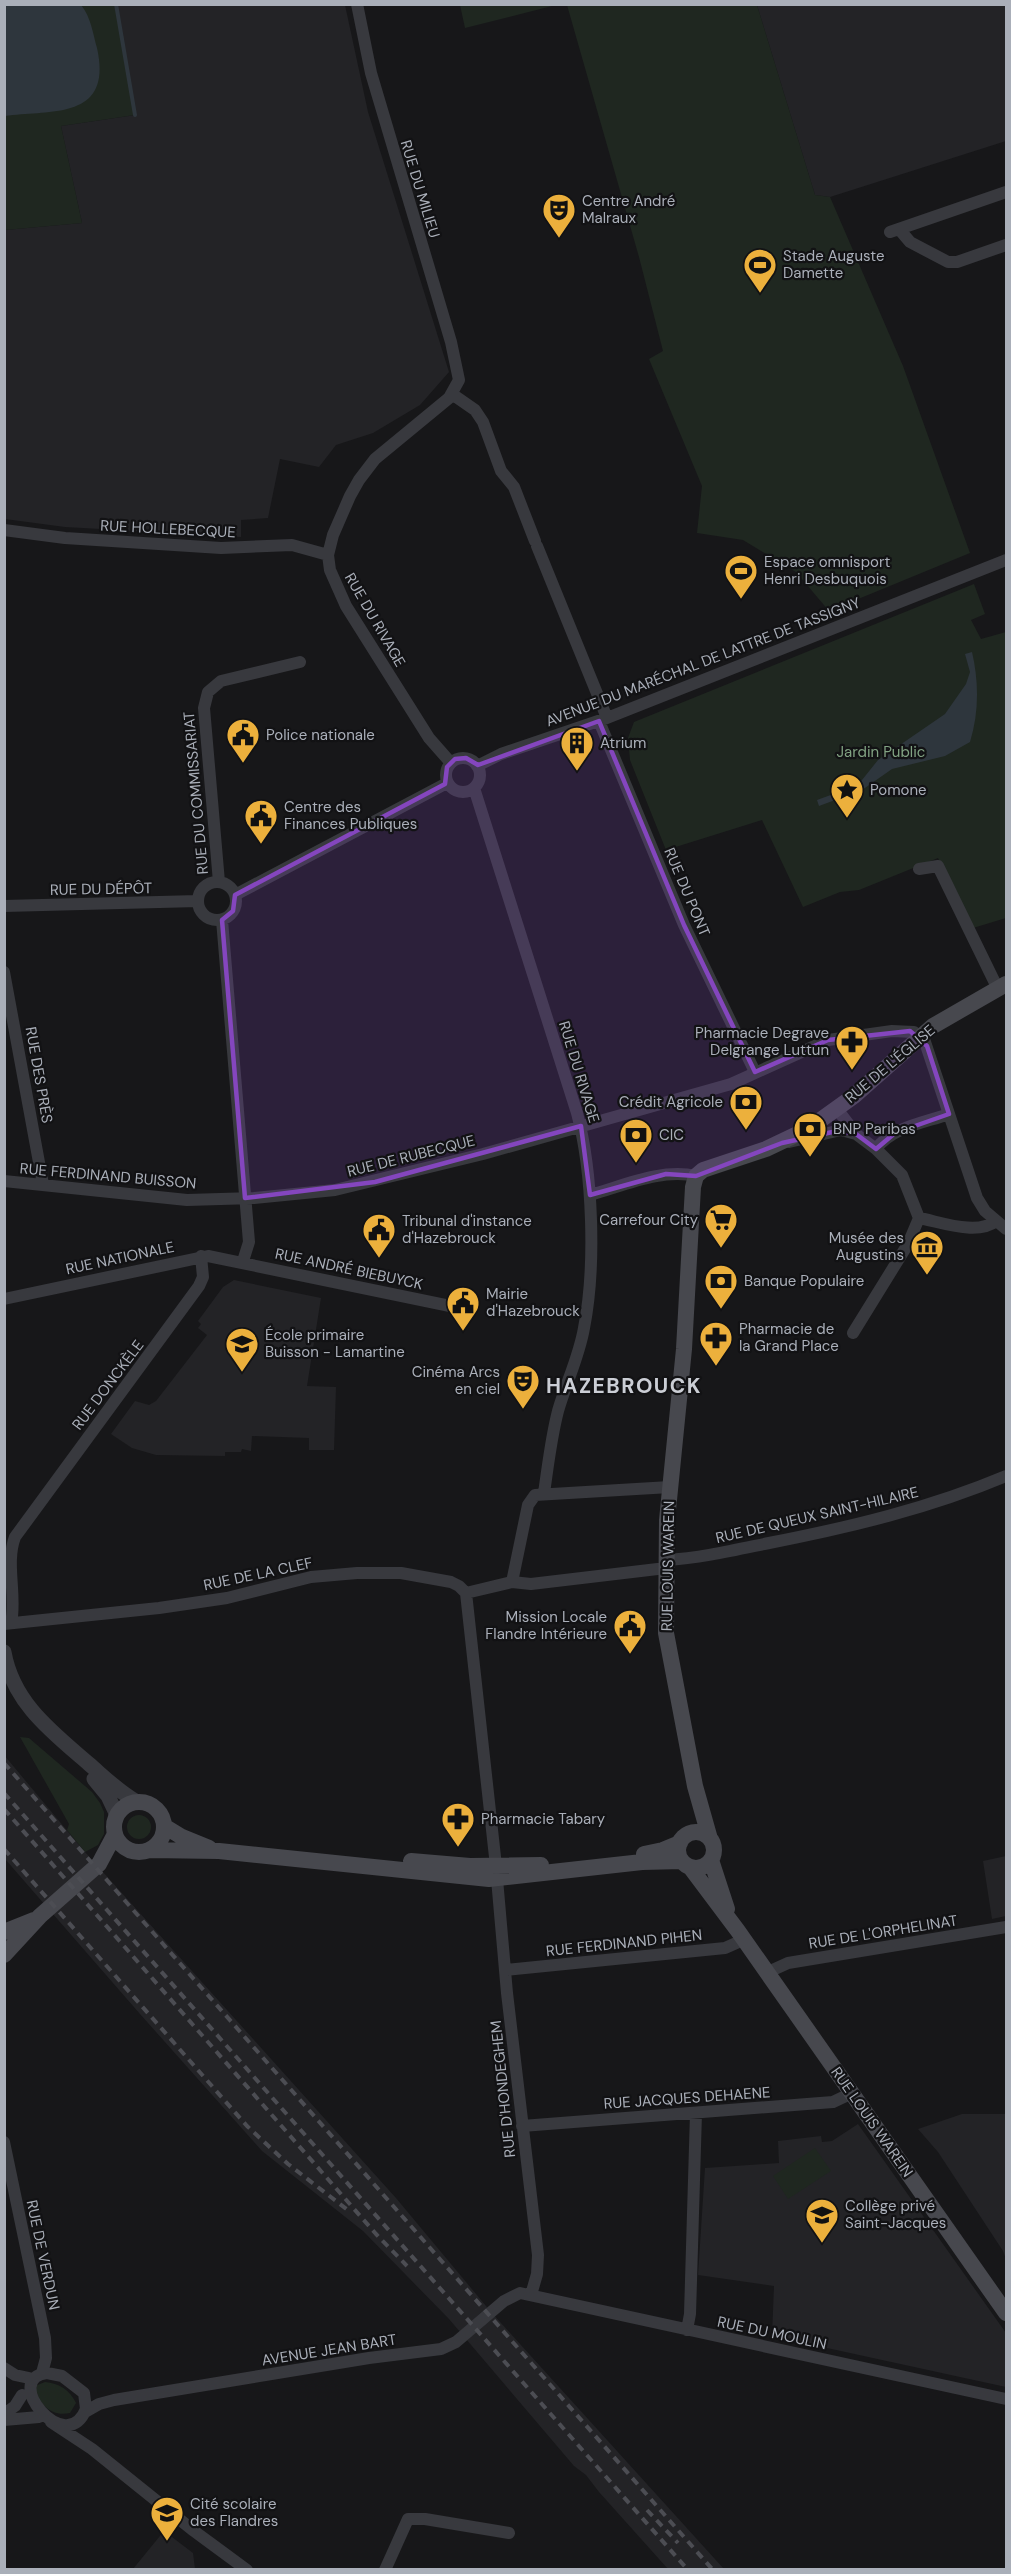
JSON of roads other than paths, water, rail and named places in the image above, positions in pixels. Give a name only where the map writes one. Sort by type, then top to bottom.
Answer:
[{"type":"main road","name":"RUE DE L'ÉGLISE","points":[[696,1176],[707,1168],[782,1143],[837,1109],[933,1026],[1002,986]]},
{"type":"main road","name":"RUE LOUIS WAREIN","points":[[696,1176],[693,1187],[684,1349],[669,1486],[666,1564],[667,1641],[695,1786],[710,1839]]},
{"type":"main road","name":"RUE LOUIS WAREIN","points":[[683,1839],[694,1804],[695,1786]]},
{"type":"main road","points":[[99,1864],[144,1851],[161,1840],[164,1826],[161,1815],[148,1803],[137,1802],[124,1807],[117,1815],[114,1825],[115,1834],[124,1847],[144,1851],[219,1851],[337,1862],[401,1861],[497,1873],[620,1865],[686,1864],[701,1867],[711,1860],[714,1849],[710,1839],[700,1833],[663,1850],[646,1854],[534,1865],[497,1873]]},
{"type":"main road","points":[[164,1826],[186,1839],[219,1851]]},
{"type":"main road","points":[[4,1955],[40,1917],[99,1864],[115,1834]]},
{"type":"main road","points":[[683,1839],[678,1852],[686,1864]]},
{"type":"main road","name":"RUE LOUIS WAREIN","points":[[711,1860],[718,1887],[741,1935]]},
{"type":"main road","name":"RUE LOUIS WAREIN","points":[[686,1864],[741,1935],[1006,2313]]},
{"type":"main road","points":[[4,1932],[40,1917]]},
{"type":"street","name":"RUE DU MILIEU","points":[[357,4],[371,73],[451,342],[459,380],[452,394]]},
{"type":"street","points":[[1006,192],[895,230],[910,242],[948,262],[957,262],[1006,245]]},
{"type":"street","points":[[328,555],[336,527],[355,486],[369,466],[452,394]]},
{"type":"street","name":"RUE DU PONT","points":[[452,394],[475,410],[483,422],[501,471],[516,491],[684,925],[755,1072]]},
{"type":"street","name":"RUE HOLLEBECQUE","points":[[4,530],[73,538],[221,548],[292,545],[328,555]]},
{"type":"street","name":"RUE DU RIVAGE","points":[[328,555],[330,570],[341,598],[429,738],[451,763]]},
{"type":"street","name":"AVENUE DU MARÉCHAL DE LATTRE DE TASSIGNY","points":[[477,766],[501,754],[603,719],[1006,560]]},
{"type":"street","name":"RUE DU COMMISSARIAT","points":[[219,882],[205,725],[206,697],[211,688],[220,681],[300,662]]},
{"type":"street","points":[[458,758],[466,758],[477,766],[480,776],[474,788],[461,793],[453,790],[447,783],[445,772],[458,758]]},
{"type":"street","points":[[235,895],[447,783]]},
{"type":"street","name":"RUE DU RIVAGE","points":[[474,788],[581,1126],[590,1195],[589,1278],[584,1328],[558,1414],[544,1493]]},
{"type":"street","points":[[919,869],[938,866],[1002,986]]},
{"type":"street","points":[[219,882],[230,887],[235,895],[235,909],[222,920],[212,920],[201,911],[198,901],[203,888],[211,883],[219,882]]},
{"type":"street","name":"RUE DU DÉPÔT","points":[[4,906],[198,901]]},
{"type":"street","points":[[222,920],[249,1242],[243,1261]]},
{"type":"street","name":"RUE DES PRÈS","points":[[4,972],[43,1184]]},
{"type":"street","name":"RUE DE RUBECQUE","points":[[245,1198],[314,1193],[364,1184],[581,1126],[731,1084],[828,1040],[898,1030],[910,1031],[921,1037]]},
{"type":"street","points":[[921,1037],[927,1046],[977,1198],[985,1211],[1006,1229]]},
{"type":"street","name":"RUE DE L'ÉGLISE","points":[[837,1109],[856,1134],[876,1149],[902,1175],[919,1218]]},
{"type":"street","points":[[876,1149],[885,1139],[895,1133],[949,1114]]},
{"type":"street","name":"RUE DE L'ÉGLISE","points":[[782,1143],[804,1140],[841,1130],[856,1134]]},
{"type":"street","points":[[590,1195],[666,1174],[685,1173],[696,1176]]},
{"type":"street","name":"RUE FERDINAND BUISSON","points":[[4,1181],[176,1200],[245,1198]]},
{"type":"street","points":[[853,1333],[908,1244],[919,1218],[974,1228],[987,1227],[996,1221]]},
{"type":"street","name":"RUE NATIONALE","points":[[4,1299],[201,1256],[243,1261]]},
{"type":"street","name":"RUE DONCKÈLE","points":[[8,1624],[14,1607],[12,1546],[22,1527],[199,1286],[203,1277],[201,1256]]},
{"type":"street","name":"RUE ANDRÉ BIEBUYCK","points":[[243,1261],[450,1306]]},
{"type":"street","name":"RUE DE QUEUX SAINT-HILAIRE","points":[[512,1582],[531,1584],[666,1564],[888,1518],[942,1501],[1006,1476]]},
{"type":"street","points":[[466,1593],[512,1582],[529,1502],[535,1495],[669,1486]]},
{"type":"street","name":"RUE DE LA CLEF","points":[[8,1624],[159,1608],[227,1598],[311,1577],[357,1573],[401,1574],[451,1582],[466,1593]]},
{"type":"street","name":"RUE D'HONDEGHEM","points":[[466,1593],[538,2262],[531,2295]]},
{"type":"street","points":[[4,1652],[7,1668],[15,1687],[35,1717],[118,1789],[137,1802]]},
{"type":"street","points":[[4,1687],[16,1707],[34,1727],[102,1787],[117,1815]]},
{"type":"street","name":"RUE DE L'ORPHELINAT","points":[[766,1973],[782,1964],[1006,1927]]},
{"type":"street","name":"RUE FERDINAND PIHEN","points":[[506,1970],[725,1948],[741,1935]]},
{"type":"street","name":"RUE JACQUES DEHAENE","points":[[522,2126],[833,2102],[852,2093]]},
{"type":"street","points":[[687,2330],[690,2314],[696,2113]]},
{"type":"street","name":"RUE DE VERDUN","points":[[4,2142],[45,2338],[46,2358],[42,2373]]},
{"type":"street","name":"RUE DU MOULIN","points":[[531,2295],[1004,2398]]},
{"type":"street","name":"AVENUE JEAN BART","points":[[83,2415],[99,2404],[114,2400],[369,2358],[441,2349],[459,2340],[511,2296],[531,2295]]},
{"type":"street","points":[[4,2368],[15,2375],[29,2378]]},
{"type":"street","points":[[92,2449],[81,2431],[86,2399],[79,2388],[62,2376],[42,2373],[29,2378],[23,2386],[22,2395],[28,2409],[92,2449],[184,2523],[248,2570]]},
{"type":"street","name":"AVENUE JEAN BART","points":[[79,2388],[98,2397],[114,2400]]},
{"type":"street","points":[[4,2414],[22,2395]]},
{"type":"street","points":[[4,2420],[45,2419],[67,2425],[83,2415]]},
{"type":"street","points":[[385,2570],[408,2519],[425,2519],[509,2533]]},
{"type":"waterway","points":[[116,4],[135,115]]},
{"type":"railway","points":[[4,1763],[713,2570]]},
{"type":"railway","points":[[4,1793],[688,2570]]},
{"type":"railway","points":[[4,1809],[376,2234],[407,2266]]},
{"type":"railway","points":[[4,1849],[247,2126],[288,2164],[349,2211]]},
{"type":"railway","points":[[647,2510],[678,2543]]},
{"type":"place","name":"Centre André Malraux","points":[[559,239]]},
{"type":"place","name":"Stade Auguste Damette","points":[[760,294]]},
{"type":"place","name":"Espace omnisport Henri Desbuquois","points":[[741,600]]},
{"type":"place","name":"Police nationale","points":[[243,764]]},
{"type":"place","name":"Atrium","points":[[577,772]]},
{"type":"place","name":"Pomone","points":[[847,819]]},
{"type":"place","name":"Centre des Finances Publiques","points":[[261,845]]},
{"type":"place","name":"Pharmacie Degrave Delgrange Luttun","points":[[852,1071]]},
{"type":"place","name":"Crédit Agricole","points":[[746,1131]]},
{"type":"place","name":"BNP Paribas","points":[[810,1158]]},
{"type":"place","name":"CIC","points":[[636,1164]]},
{"type":"place","name":"Carrefour City","points":[[721,1249]]},
{"type":"place","name":"Tribunal d'instance d'Hazebrouck","points":[[379,1259]]},
{"type":"place","name":"Musée des Augustins","points":[[927,1276]]},
{"type":"place","name":"Banque Populaire","points":[[721,1310]]},
{"type":"place","name":"Mairie d'Hazebrouck","points":[[463,1332]]},
{"type":"place","name":"Pharmacie de la Grand Place","points":[[716,1367]]},
{"type":"place","name":"École primaire Buisson - Lamartine","points":[[242,1373]]},
{"type":"place","name":"Cinéma Arcs en ciel","points":[[523,1410]]},
{"type":"place","name":"Mission Locale Flandre Intérieure","points":[[630,1655]]},
{"type":"place","name":"Pharmacie Tabary","points":[[458,1848]]},
{"type":"place","name":"Collège privé Saint-Jacques","points":[[822,2244]]},
{"type":"place","name":"Cité scolaire des Flandres","points":[[167,2542]]},
{"type":"district","name":"HAZEBROUCK","points":[[624,1386]]},
{"type":"park label","name":"Jardin Public","points":[[881,752]]}]
